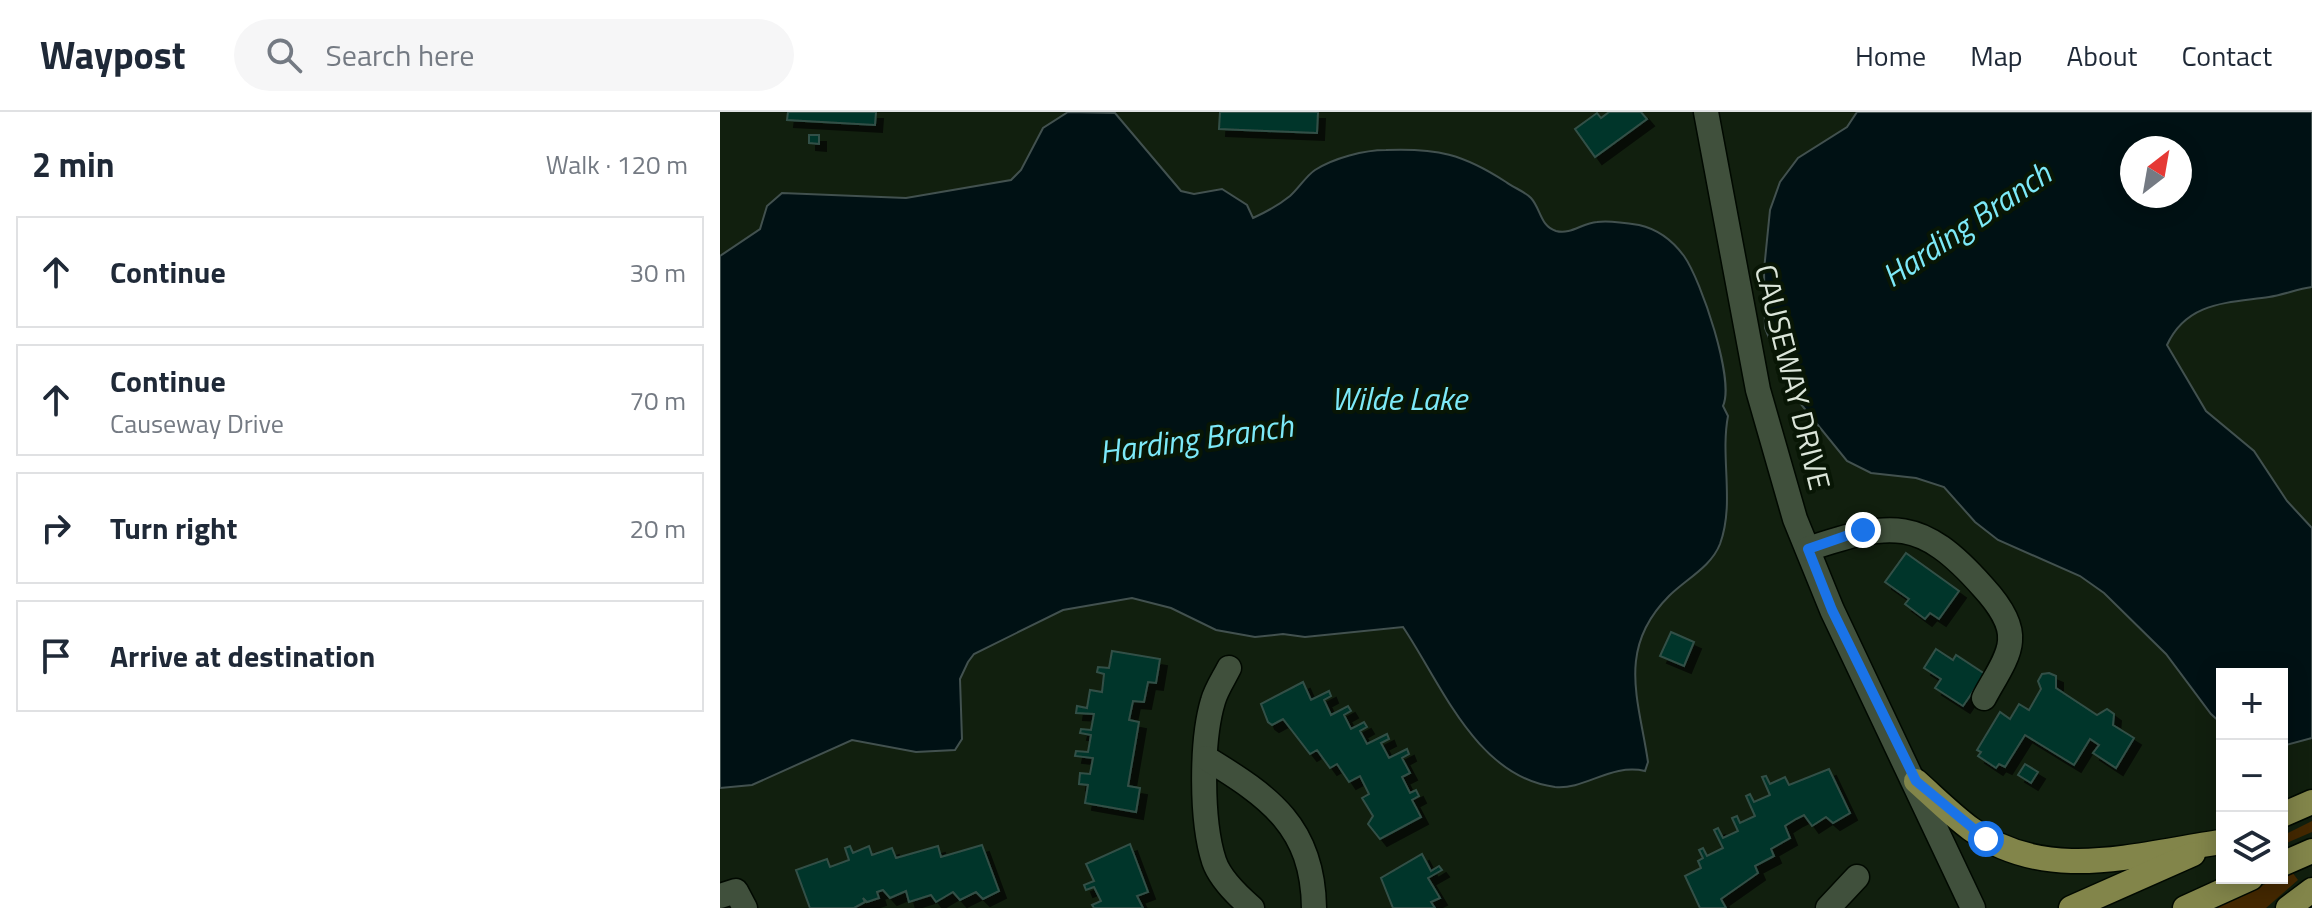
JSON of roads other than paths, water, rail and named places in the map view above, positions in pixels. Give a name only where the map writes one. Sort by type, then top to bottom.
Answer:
[{"type":"main road","points":[[1916,781],[1971,829],[2030,857],[2073,863],[2096,862],[2216,843]]},
{"type":"main road","points":[[2288,812],[2312,802]]},
{"type":"main road","points":[[2071,908],[2216,844]]},
{"type":"main road","points":[[2288,861],[2312,851]]},
{"type":"main road","points":[[2185,908],[2238,884]]},
{"type":"main road","points":[[2288,908],[2312,890]]},
{"type":"street","name":"CAUSEWAY DRIVE","points":[[1706,112],[1758,390],[1777,464],[1832,610],[1916,781],[1973,908]]},
{"type":"street","points":[[1808,549],[1863,530],[1882,528],[1909,531],[1939,544],[1996,601],[2008,628],[2011,642],[1984,698]]},
{"type":"street","points":[[1229,668],[1213,700],[1206,758],[1208,829],[1214,863],[1236,894],[1252,908]]},
{"type":"street","points":[[1206,758],[1256,788],[1286,817],[1306,853],[1314,884],[1314,908]]},
{"type":"street","points":[[1828,908],[1857,877]]},
{"type":"water","name":"Wilde Lake","points":[[1068,112],[1115,113],[1181,191],[1194,194],[1222,189],[1247,205],[1253,218],[1286,199],[1312,173],[1331,162],[1368,151],[1420,150],[1463,159],[1525,193],[1544,221],[1556,231],[1602,221],[1634,224],[1658,233],[1680,251],[1691,268],[1707,307],[1724,375],[1723,406],[1728,416],[1726,513],[1716,552],[1669,596],[1642,636],[1635,676],[1648,762],[1645,771],[1609,773],[1577,785],[1555,787],[1527,780],[1503,766],[1482,747],[1464,724],[1403,627],[1305,637],[1283,634],[1255,637],[1216,630],[1171,608],[1132,598],[1063,610],[974,654],[960,679],[962,739],[955,750],[916,752],[852,740],[752,785],[720,788],[720,256],[760,229],[767,206],[782,193],[906,198],[1011,180],[1021,170],[1043,128]]},
{"type":"water","name":"Harding Branch","points":[[1857,112],[2312,112],[2312,287],[2210,307],[2186,320],[2167,345],[2206,411],[2254,451],[2287,501],[2312,528],[2312,738],[2288,744],[2288,668],[2216,668],[2216,719],[2166,654],[2104,593],[2080,576],[1998,540],[1975,522],[1944,487],[1916,478],[1871,473],[1847,461],[1791,392],[1765,328],[1764,270],[1770,210],[1780,182],[1798,158],[1847,127]]}]
